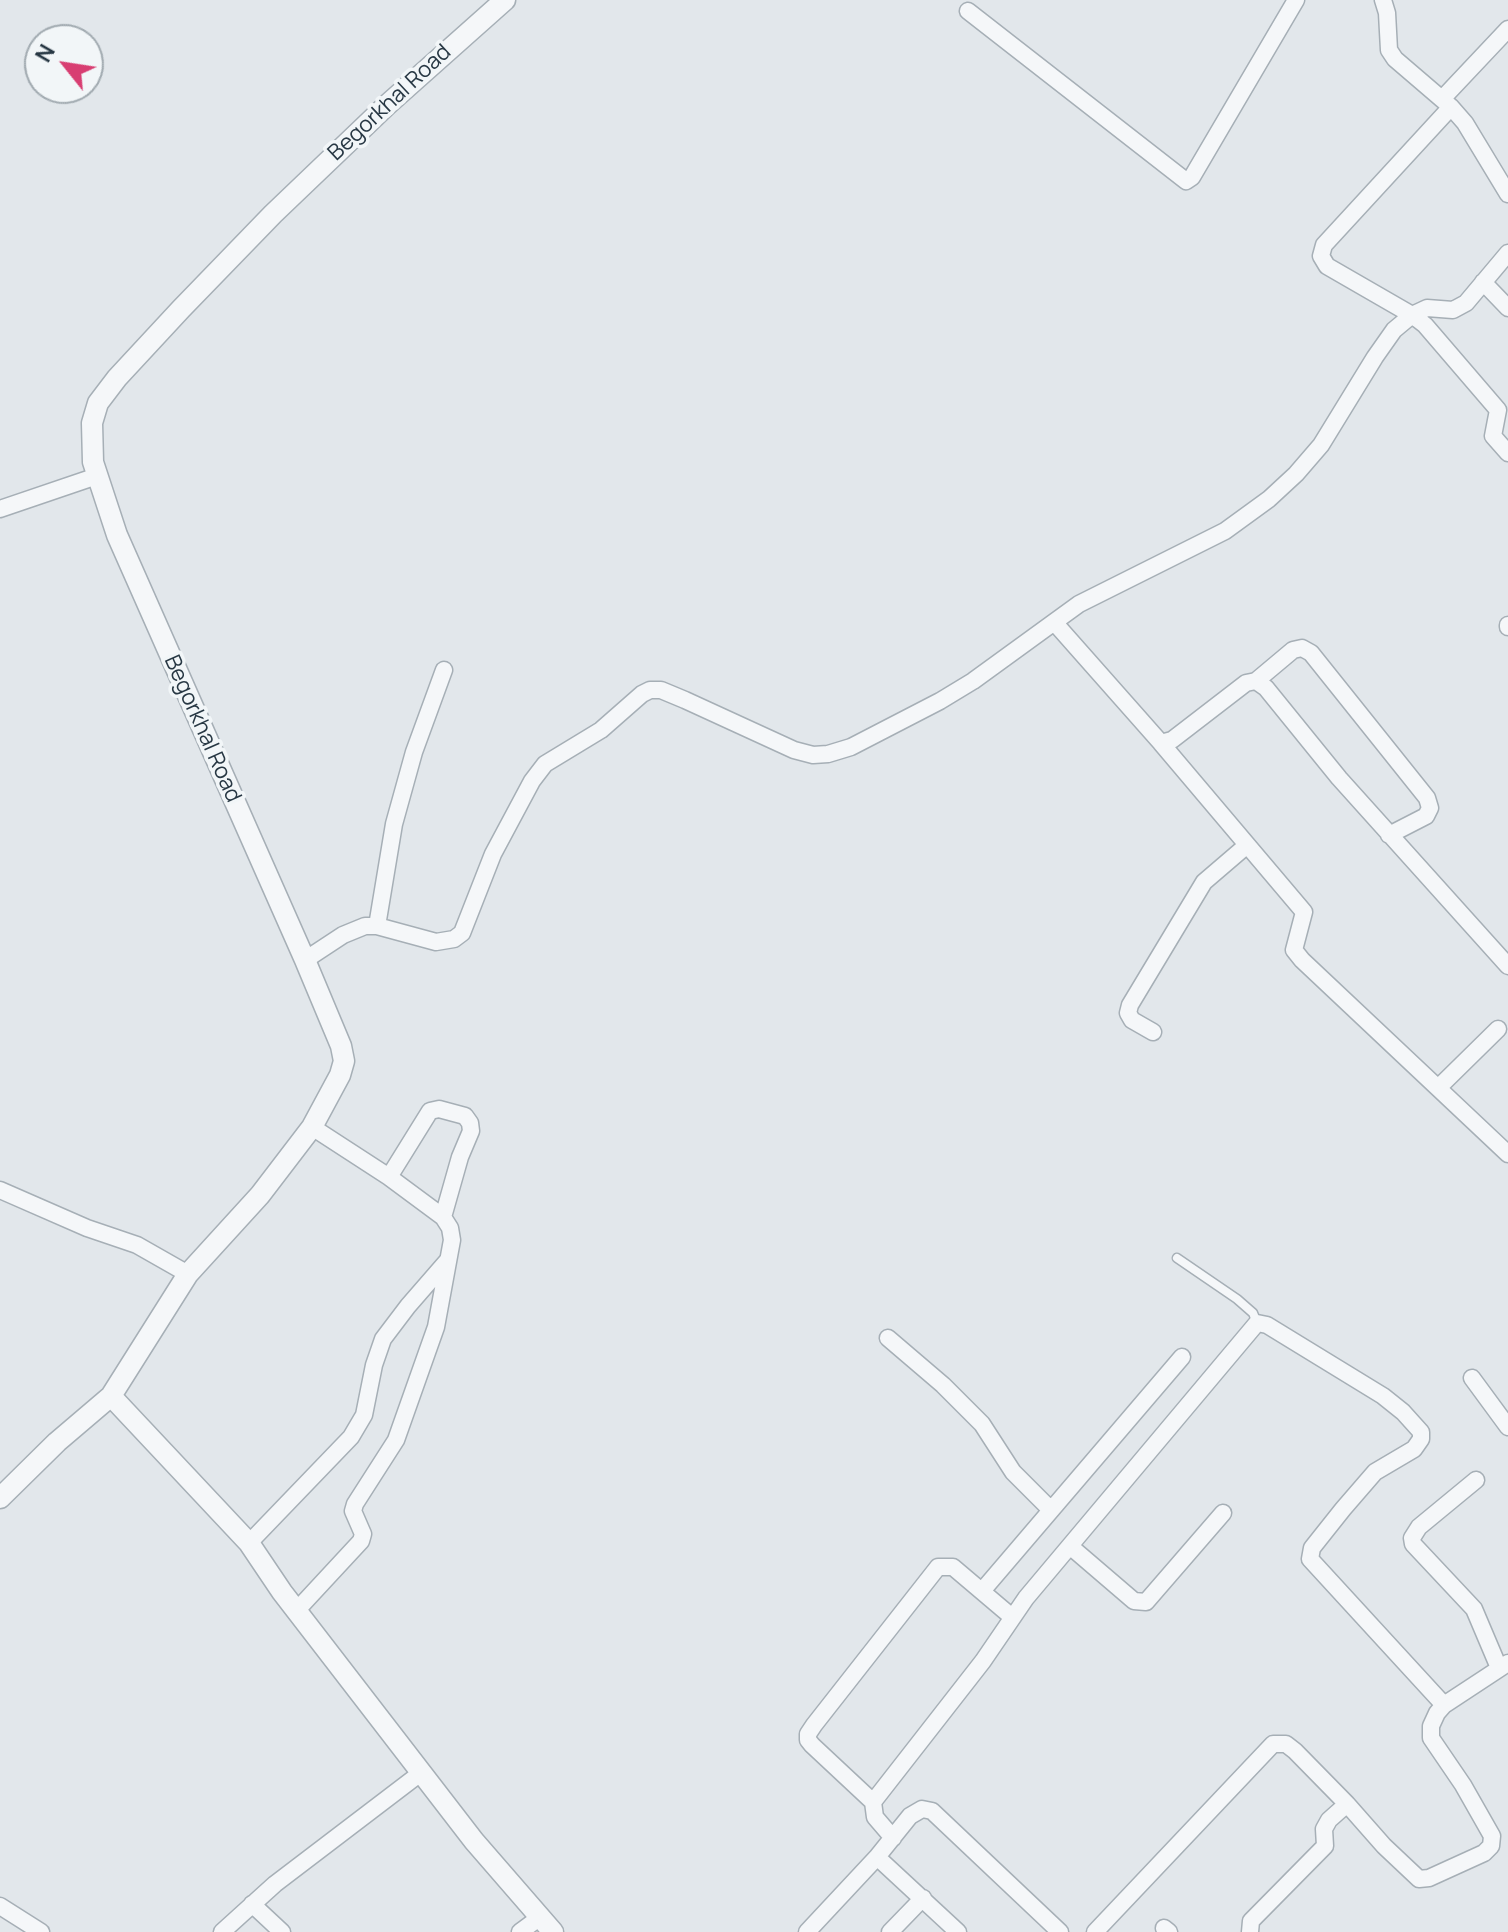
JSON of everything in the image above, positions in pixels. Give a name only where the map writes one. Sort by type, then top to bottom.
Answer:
[{"type":"street","name":"Begorkhal Road","points":[[0,1498],[57,1442],[111,1396],[188,1274],[260,1195],[312,1127],[340,1075],[344,1061],[341,1046],[305,960],[117,535],[97,476],[91,440],[98,403],[117,378],[273,214],[387,105],[505,0]]},
{"type":"street","points":[[968,11],[1186,181],[1192,177],[1296,0]]},
{"type":"street","points":[[1383,0],[1387,13],[1389,50],[1465,123],[1508,194]]},
{"type":"street","points":[[1508,29],[1324,245],[1321,256],[1327,266],[1425,325],[1498,410],[1493,436],[1508,453]]},
{"type":"street","points":[[305,960],[354,930],[377,926],[436,942],[454,939],[462,933],[493,854],[532,781],[545,764],[601,730],[642,694],[661,690],[794,750],[813,755],[851,747],[940,701],[973,681],[1079,604],[1225,531],[1269,499],[1321,445],[1394,330],[1412,315],[1427,308],[1453,310],[1466,303],[1508,253]]},
{"type":"street","points":[[1483,282],[1508,308]]},
{"type":"street","points":[[0,509],[97,476]]},
{"type":"street","points":[[1054,622],[1295,899],[1304,912],[1294,950],[1508,1154]]},
{"type":"street","points":[[1161,743],[1172,740],[1246,683],[1256,681],[1293,650],[1302,648],[1311,653],[1427,798],[1430,808],[1426,816],[1389,835]]},
{"type":"street","points":[[377,926],[394,824],[414,752],[444,670]]},
{"type":"street","points":[[1256,681],[1266,688],[1389,835],[1508,966]]},
{"type":"street","points":[[1153,1032],[1132,1020],[1128,1013],[1130,1005],[1204,882],[1246,846]]},
{"type":"street","points":[[1438,1088],[1498,1029]]},
{"type":"street","points":[[389,1177],[430,1111],[439,1109],[465,1116],[471,1131],[460,1157],[443,1217]]},
{"type":"street","points":[[297,1610],[361,1541],[363,1534],[353,1511],[355,1504],[396,1440],[436,1327],[452,1240],[450,1228],[443,1217],[312,1127]]},
{"type":"street","points":[[0,1190],[87,1228],[137,1245],[188,1274]]},
{"type":"street","points":[[249,1543],[351,1437],[364,1415],[374,1365],[383,1339],[448,1260]]},
{"type":"street","points":[[873,1802],[983,1661],[1012,1617],[1257,1323],[1267,1325],[1383,1396],[1421,1432],[1421,1439],[1414,1449],[1375,1472],[1312,1548],[1310,1559],[1444,1705]]},
{"type":"street","points":[[888,1338],[943,1385],[982,1424],[1013,1472],[1051,1510]]},
{"type":"street","points":[[982,1591],[1182,1357]]},
{"type":"street","points":[[1472,1378],[1508,1427]]},
{"type":"street","points":[[111,1396],[161,1453],[249,1543],[474,1841],[546,1925],[520,1932]]},
{"type":"street","points":[[1476,1480],[1419,1527],[1412,1538],[1413,1544],[1474,1609],[1504,1666],[1444,1705],[1431,1726],[1431,1738],[1492,1836],[1491,1846]]},
{"type":"street","points":[[1071,1547],[1134,1601],[1146,1602],[1223,1513]]},
{"type":"street","points":[[893,1838],[875,1817],[873,1802],[812,1745],[808,1734],[938,1567],[953,1567],[1012,1617]]},
{"type":"street","points":[[1095,1932],[1273,1744],[1286,1744],[1295,1751],[1419,1879],[1429,1878],[1470,1860],[1508,1839]]},
{"type":"street","points":[[222,1932],[252,1904],[422,1772]]},
{"type":"street","points":[[1250,1932],[1251,1921],[1325,1846],[1324,1829],[1329,1820],[1347,1804]]},
{"type":"street","points":[[807,1932],[877,1857],[910,1816],[922,1809],[932,1811],[1060,1932]]},
{"type":"street","points":[[877,1857],[958,1932]]},
{"type":"street","points":[[890,1932],[923,1898]]},
{"type":"street","points":[[252,1904],[282,1932]]},
{"type":"street","points":[[0,1906],[41,1932]]},
{"type":"lane","points":[[1177,1258],[1237,1299],[1253,1313],[1257,1323]]}]
